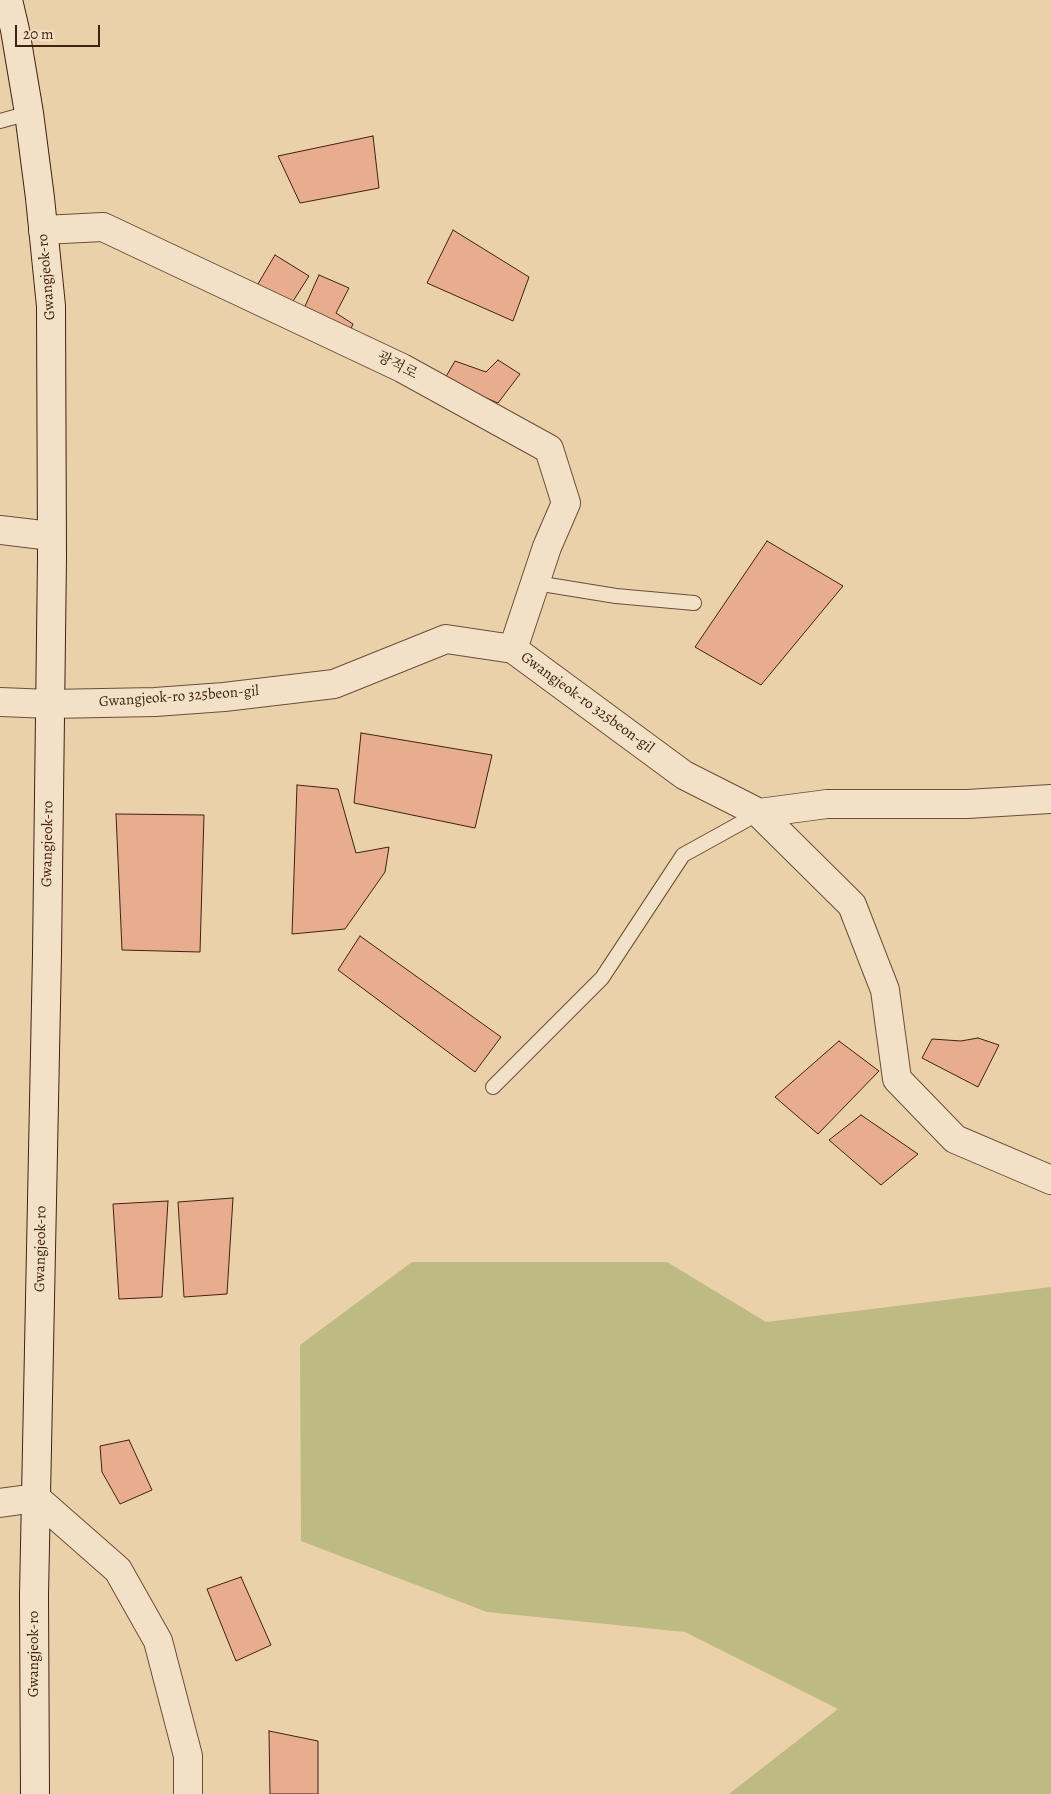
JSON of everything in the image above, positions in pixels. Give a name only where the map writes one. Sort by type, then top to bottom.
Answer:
[{"type":"street","name":"Gwangjeok-ro","points":[[8,0],[29,113],[51,306],[52,546],[34,1595],[35,1794]]},
{"type":"street","name":"광적로","points":[[43,230],[102,227],[402,368],[549,449],[566,503],[547,547],[513,649]]},
{"type":"street","points":[[0,530],[52,546]]},
{"type":"street","name":"Gwangjeok-ro 325beon-gil","points":[[50,696],[156,702],[224,697],[334,684],[446,639],[513,649],[684,775],[758,812],[852,905],[886,990],[897,1079],[955,1139],[1051,1180]]},
{"type":"street","points":[[0,702],[50,696]]},
{"type":"street","points":[[758,812],[827,804],[967,804],[1051,800]]},
{"type":"street","points":[[0,1503],[36,1498],[118,1570],[158,1640],[188,1756],[188,1794]]},
{"type":"lane","points":[[0,121],[29,113]]},
{"type":"lane","points":[[536,583],[616,596],[694,603]]},
{"type":"lane","points":[[493,1087],[602,978],[683,855],[758,812]]},
{"type":"shaded area","points":[[412,1262],[667,1262],[766,1322],[1051,1287],[1051,1794],[729,1794],[838,1709],[685,1632],[487,1612],[301,1541],[300,1345]]},
{"type":"building","points":[[373,136],[379,188],[300,203],[278,156]]},
{"type":"building","points":[[453,230],[529,277],[513,321],[427,283]]},
{"type":"building","points":[[275,255],[309,276],[288,309],[255,289]]},
{"type":"building","points":[[319,275],[349,288],[336,313],[353,324],[347,338],[302,313]]},
{"type":"building","points":[[498,360],[520,374],[498,403],[444,380],[455,361],[486,372]]},
{"type":"building","points":[[767,541],[843,586],[761,685],[695,647]]},
{"type":"building","points":[[361,733],[492,755],[475,828],[354,803]]},
{"type":"building","points":[[297,785],[338,789],[356,853],[389,847],[385,872],[345,929],[292,934]]},
{"type":"building","points":[[116,814],[204,815],[200,952],[122,950]]},
{"type":"building","points":[[360,936],[501,1037],[475,1072],[338,970]]},
{"type":"building","points":[[978,1038],[999,1045],[978,1087],[922,1058],[932,1039],[961,1041]]},
{"type":"building","points":[[839,1041],[879,1071],[818,1134],[775,1097]]},
{"type":"building","points":[[861,1115],[918,1154],[881,1185],[829,1140]]},
{"type":"building","points":[[233,1198],[227,1294],[184,1297],[178,1202]]},
{"type":"building","points":[[168,1201],[162,1297],[119,1299],[113,1204]]},
{"type":"building","points":[[129,1440],[152,1490],[120,1504],[102,1472],[100,1446]]},
{"type":"building","points":[[241,1577],[271,1645],[236,1661],[207,1589]]},
{"type":"building","points":[[269,1731],[318,1741],[318,1794],[270,1794]]}]
